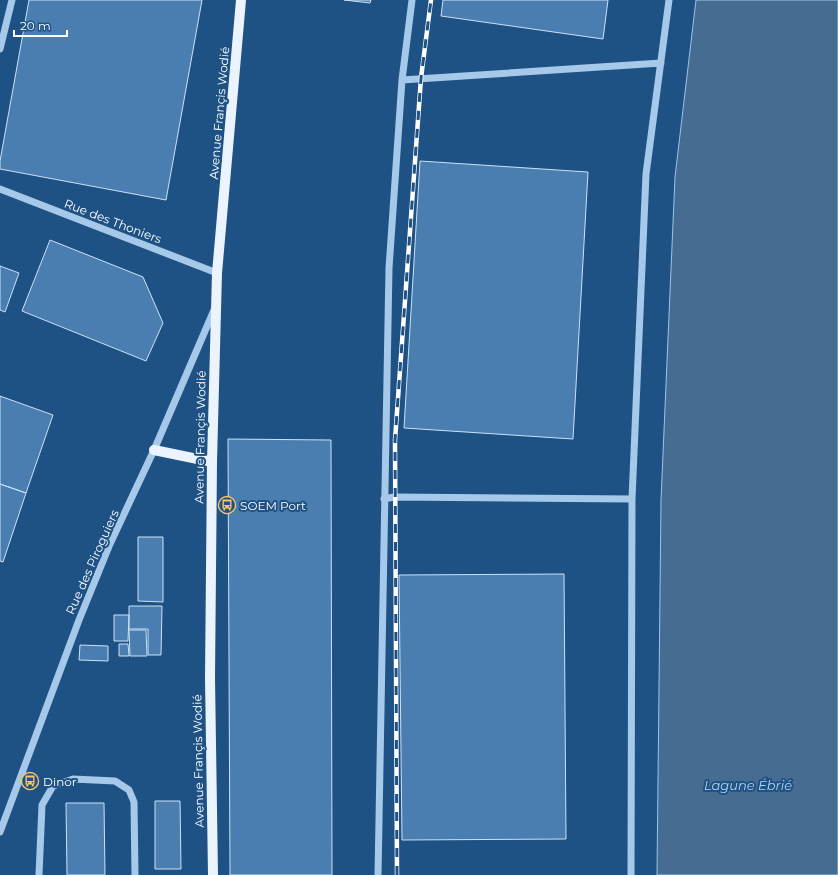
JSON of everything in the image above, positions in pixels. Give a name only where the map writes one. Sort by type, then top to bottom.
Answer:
[{"type":"main road","name":"Avenue Françis Wodié","points":[[213,875],[210,678],[212,462],[217,273],[242,0]]},
{"type":"main road","points":[[154,450],[212,462]]},
{"type":"street","points":[[0,49],[12,0]]},
{"type":"street","points":[[378,875],[389,268],[402,80],[412,0]]},
{"type":"street","points":[[631,875],[632,499],[646,174],[669,0]]},
{"type":"street","points":[[402,80],[661,63]]},
{"type":"street","name":"Rue des Thoniers","points":[[0,189],[217,273]]},
{"type":"street","name":"Rue des Piroguiers","points":[[0,832],[87,599],[110,544],[154,450],[217,305]]},
{"type":"street","points":[[384,499],[632,499]]},
{"type":"street","points":[[39,875],[42,805],[53,786],[73,779],[115,781],[129,790],[134,802],[135,875]]},
{"type":"water","name":"Lagune Ébrié","points":[[696,0],[838,0],[838,875],[657,875],[661,500],[675,177]]},
{"type":"building","points":[[29,0],[202,0],[166,200],[0,169],[0,161]]},
{"type":"building","points":[[344,0],[371,0],[370,3]]},
{"type":"building","points":[[443,0],[608,0],[603,39],[441,16]]},
{"type":"building","points":[[420,161],[588,172],[573,439],[404,428]]},
{"type":"building","points":[[50,240],[143,277],[163,323],[146,361],[22,311]]},
{"type":"building","points":[[0,266],[19,273],[5,312],[0,310]]},
{"type":"building","points":[[0,396],[53,415],[26,493],[0,484]]},
{"type":"building","points":[[228,439],[331,440],[332,875],[230,875]]},
{"type":"building","points":[[0,484],[26,493],[3,562],[0,561]]},
{"type":"building","points":[[138,537],[163,537],[163,602],[138,601]]},
{"type":"building","points":[[564,574],[566,839],[402,840],[399,575]]},
{"type":"building","points":[[129,606],[162,606],[161,655],[148,655],[148,629],[129,629]]},
{"type":"building","points":[[114,615],[129,615],[128,641],[114,641]]},
{"type":"building","points":[[129,630],[146,630],[147,656],[130,656]]},
{"type":"building","points":[[119,644],[128,644],[129,656],[119,656]]},
{"type":"building","points":[[80,645],[108,646],[108,661],[79,660]]},
{"type":"building","points":[[155,801],[180,801],[181,869],[155,869]]},
{"type":"building","points":[[66,803],[104,803],[105,875],[67,875]]},
{"type":"railway","points":[[397,875],[395,440],[421,78],[431,0]]},
{"type":"place","name":"SOEM Port","points":[[227,505]]},
{"type":"place","name":"Dinor","points":[[30,781]]}]
